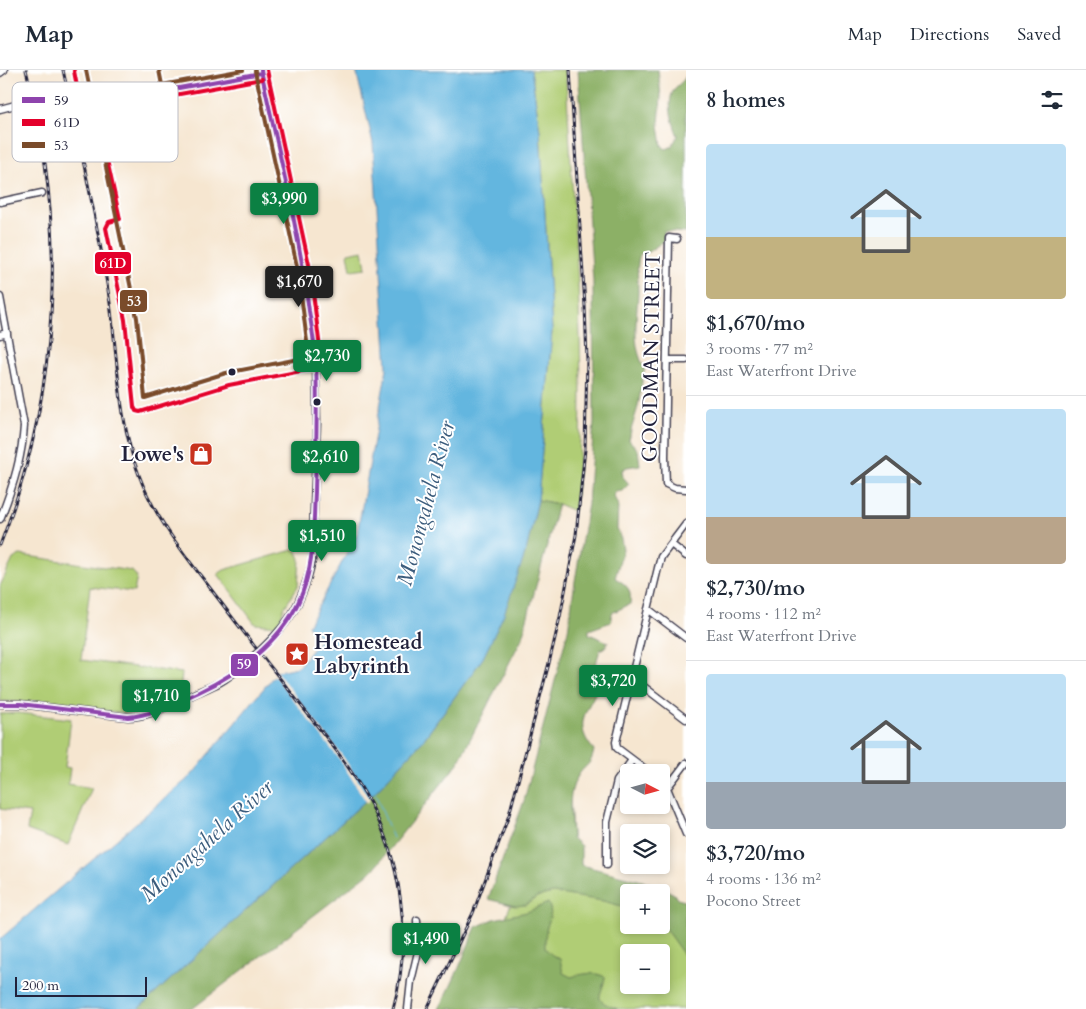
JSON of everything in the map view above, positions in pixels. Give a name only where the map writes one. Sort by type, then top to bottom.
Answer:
[{"type":"street","points":[[0,72],[4,70]]},
{"type":"street","points":[[0,704],[20,704],[128,717],[140,716],[156,711],[219,683],[238,669],[280,632],[300,599],[312,561],[317,424],[316,362],[304,270],[261,71]]},
{"type":"street","points":[[0,202],[42,193]]},
{"type":"street","name":"GOODMAN STREET","points":[[677,239],[669,238],[665,457],[666,484],[675,488],[686,489]]},
{"type":"street","points":[[0,297],[24,426],[18,463],[7,503],[0,519]]},
{"type":"street","points":[[0,335],[8,334]]},
{"type":"street","points":[[668,360],[686,360]]},
{"type":"street","points":[[638,764],[617,748],[616,742],[662,557],[686,524]]},
{"type":"street","points":[[670,544],[686,556]]},
{"type":"street","points":[[648,609],[686,638]]},
{"type":"street","points":[[631,677],[686,719]]},
{"type":"street","points":[[607,865],[607,822],[617,781],[632,760]]},
{"type":"street","points":[[670,783],[686,764]]},
{"type":"street","points":[[670,797],[686,834]]},
{"type":"street","points":[[408,1009],[411,981],[418,952],[417,920]]},
{"type":"green space","points":[[531,70],[565,70],[566,78],[581,368],[579,454],[574,511],[558,504],[538,500],[552,331],[540,131]]},
{"type":"green space","points":[[578,70],[658,70],[661,96],[659,125],[662,146],[666,149],[671,147],[678,136],[670,106],[672,94],[686,76],[686,233],[664,231],[664,241],[648,252],[640,254],[638,263],[636,341],[645,368],[629,440],[638,450],[640,465],[627,467],[622,470],[623,477],[629,484],[622,491],[615,492],[614,497],[618,505],[617,529],[623,549],[615,578],[628,588],[630,604],[612,613],[611,622],[589,630],[589,634],[608,642],[599,652],[595,670],[598,683],[597,689],[583,719],[584,735],[594,750],[593,756],[574,783],[570,806],[572,838],[581,846],[581,865],[653,884],[620,884],[620,906],[553,893],[537,897],[526,905],[515,906],[488,899],[524,801],[568,630],[588,504],[594,422],[593,281]]},
{"type":"green space","points":[[363,250],[366,268],[351,270],[348,253]]},
{"type":"green space","points":[[538,500],[558,504],[522,638],[458,763],[373,870],[192,1009],[138,1009],[375,792],[421,743],[483,658],[526,551]]},
{"type":"green space","points":[[296,549],[300,559],[298,586],[283,610],[279,626],[255,624],[218,574],[224,570]]},
{"type":"green space","points":[[20,555],[132,571],[137,577],[134,592],[90,587],[81,660],[182,673],[181,683],[184,692],[182,697],[146,712],[129,714],[43,703],[0,701],[0,586],[13,559]]},
{"type":"green space","points":[[18,713],[71,719],[65,767],[70,768],[68,784],[92,788],[68,845],[27,830],[30,813],[0,809],[0,714]]},
{"type":"green space","points":[[570,797],[574,868],[620,888],[620,934],[670,934],[670,917],[686,929],[686,1009],[470,1009],[526,865]]},
{"type":"green space","points":[[670,892],[677,899],[685,901],[686,958],[669,934]]},
{"type":"green space","points":[[548,903],[550,915],[545,948],[552,955],[560,959],[563,973],[571,977],[592,974],[605,977],[600,994],[601,1000],[609,1006],[618,1009],[439,1009],[476,927],[494,919],[527,912]]},
{"type":"water","name":"Monongahela River","points":[[356,70],[531,70],[540,131],[552,331],[538,500],[526,551],[504,614],[483,658],[421,743],[375,792],[138,1009],[0,1009],[0,939],[191,776],[278,671],[298,667],[321,638],[308,626],[357,534],[387,368],[373,143]]},
{"type":"pier","points":[[276,671],[344,758],[370,800],[367,803],[340,760],[273,674]]},
{"type":"waterway","points":[[375,793],[393,838]]},
{"type":"railway","points":[[26,70],[29,82]]},
{"type":"railway","points":[[63,70],[66,82]]},
{"type":"railway","points":[[427,1009],[473,913],[509,815],[549,663],[576,535],[585,449],[587,359],[570,70]]},
{"type":"railway","points":[[0,545],[20,487],[35,429],[46,369],[51,309],[52,249],[48,189],[44,162]]},
{"type":"railway","points":[[83,162],[110,303],[123,411],[132,454],[139,475],[152,505],[178,545],[339,754],[357,780],[378,819],[395,871],[403,927],[399,982],[393,1009]]},
{"type":"transit line","name":"53","points":[[86,70],[88,82]]},
{"type":"transit line","name":"53","points":[[159,70],[161,82]]},
{"type":"transit line","name":"53","points":[[178,82],[243,70]]},
{"type":"transit line","name":"59","points":[[0,704],[20,704],[128,717],[156,711],[214,685],[256,655],[280,631],[290,617],[304,590],[308,576],[313,535],[317,428],[316,357],[300,250],[261,70]]},
{"type":"transit line","name":"61D","points":[[107,162],[120,219],[109,222],[106,228],[125,320],[134,407],[136,411],[140,412],[229,385],[317,368],[322,364],[310,269],[267,70]]},
{"type":"transit line","name":"61D","points":[[74,71],[76,82]]},
{"type":"transit line","name":"53","points":[[105,162],[137,318],[145,398],[226,373],[309,357],[298,271],[255,71]]},
{"type":"transit line","name":"59","points":[[178,88],[261,73]]},
{"type":"transit line","name":"61D","points":[[178,94],[262,79]]},
{"type":"place","name":"Lowe's","points":[[201,454]]},
{"type":"place","name":"Homestead Labyrinth","points":[[297,654]]}]
